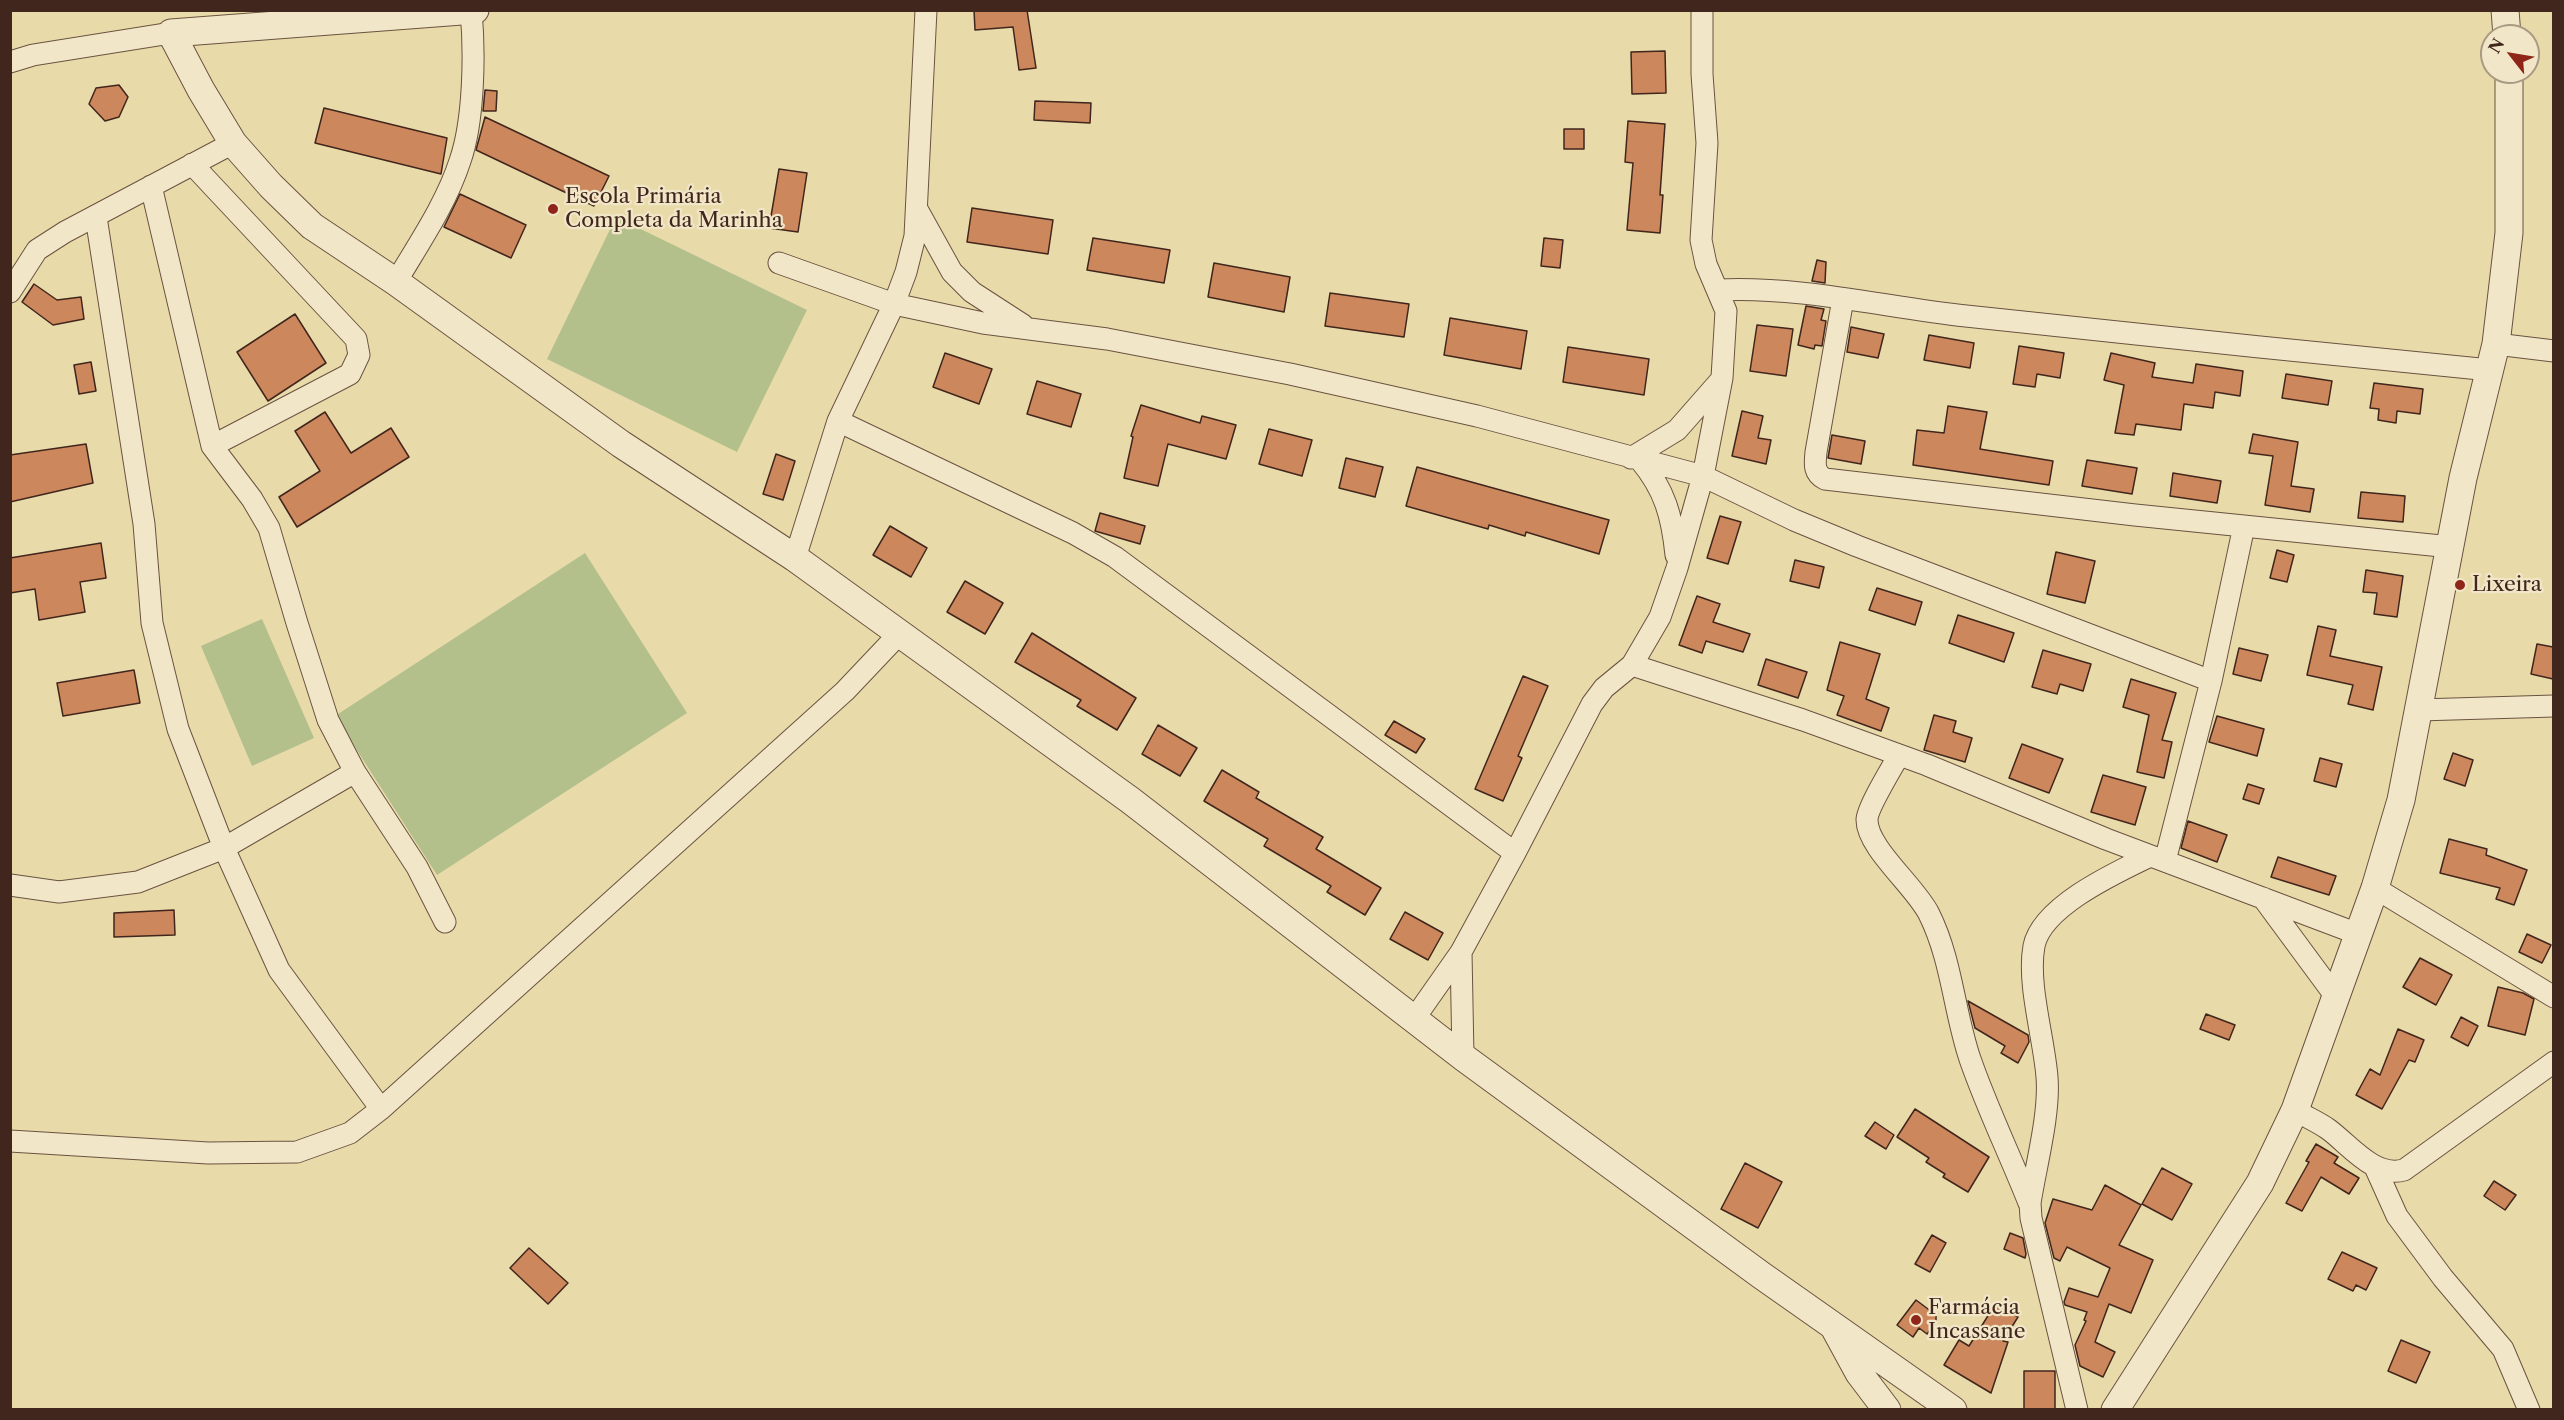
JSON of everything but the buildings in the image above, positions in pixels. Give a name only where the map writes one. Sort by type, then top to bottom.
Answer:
[{"type":"street","points":[[795,558],[838,421],[894,304],[906,272],[915,236],[926,10]]},
{"type":"street","points":[[1414,1019],[1461,952],[1592,704],[1605,688],[1632,664],[1660,616],[1677,568],[1703,476],[1722,378],[1726,310],[1706,264],[1701,240],[1707,143],[1702,74],[1702,10]]},
{"type":"street","points":[[10,62],[33,55],[171,33],[465,11],[473,53],[468,120],[461,160],[445,197],[396,282]]},
{"type":"street","points":[[171,33],[201,90],[233,142],[271,186],[312,226],[396,282],[621,444],[795,558],[1130,800],[1463,1057],[1953,1410]]},
{"type":"street","points":[[2115,1410],[2260,1183],[2295,1110],[2375,888],[2401,800],[2463,478],[2496,344],[2509,233],[2509,84]]},
{"type":"street","points":[[10,292],[37,250],[65,232],[233,142]]},
{"type":"street","points":[[192,164],[356,339],[359,355],[350,374],[212,446]]},
{"type":"street","points":[[151,186],[212,446],[252,499],[269,528],[328,720],[355,772],[417,867],[445,922]]},
{"type":"street","points":[[916,209],[951,272],[972,292],[1028,328]]},
{"type":"street","points":[[96,217],[144,524],[152,623],[178,729],[224,848],[279,970],[381,1108]]},
{"type":"street","points":[[779,263],[894,304],[983,322],[1107,339],[1290,374],[1477,416],[1703,476],[1794,520],[1857,546],[2211,681]]},
{"type":"street","points":[[1718,290],[1741,289],[1843,299],[1966,316],[2490,370]]},
{"type":"street","points":[[1843,299],[1816,452],[1815,470],[1820,477],[2244,526],[2451,547]]},
{"type":"street","points":[[2496,344],[2553,351]]},
{"type":"street","points":[[1635,459],[1677,430],[1722,378]]},
{"type":"street","points":[[838,421],[1081,537],[1115,557],[1515,853]]},
{"type":"street","points":[[1635,459],[1664,496],[1672,521],[1677,568]]},
{"type":"street","points":[[2158,858],[2211,681],[2244,526]]},
{"type":"street","points":[[10,1141],[208,1153],[297,1152],[350,1132],[381,1108],[845,692],[900,634]]},
{"type":"street","points":[[1632,664],[1803,720],[1899,755],[2158,858],[2358,934]]},
{"type":"street","points":[[2419,710],[2553,706]]},
{"type":"street","points":[[1899,755],[1867,819],[1869,832],[1884,856],[1907,882],[1929,914],[1943,953],[1970,1058],[2030,1203]]},
{"type":"street","points":[[10,885],[59,892],[138,882],[224,848],[355,772]]},
{"type":"street","points":[[2077,1410],[2031,1218],[2030,1203],[2047,1092],[2033,968],[2034,944],[2042,929],[2057,913],[2090,885],[2158,858]]},
{"type":"street","points":[[2375,888],[2553,997]]},
{"type":"street","points":[[2263,897],[2336,997]]},
{"type":"street","points":[[1461,952],[1463,1057]]},
{"type":"street","points":[[2295,1110],[2327,1128],[2375,1167],[2393,1173],[2404,1170],[2553,1062]]},
{"type":"street","points":[[2375,1167],[2397,1216],[2443,1278],[2503,1348],[2529,1410]]},
{"type":"street","points":[[1831,1323],[1859,1373],[1887,1410]]},
{"type":"green space","points":[[616,217],[807,310],[737,452],[547,359]]},
{"type":"green space","points":[[585,553],[687,713],[437,875],[335,716]]},
{"type":"green space","points":[[262,619],[314,738],[252,766],[201,646]]},
{"type":"place","name":"Escola Primária Completa da Marinha","points":[[553,209]]},
{"type":"place","name":"Lixeira","points":[[2460,585]]},
{"type":"place","name":"Farmácia Incassane","points":[[1916,1320]]}]
